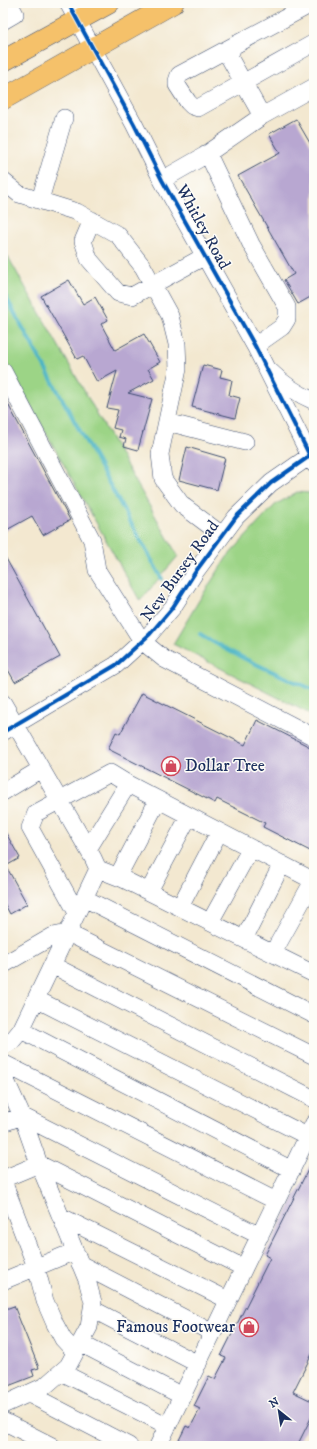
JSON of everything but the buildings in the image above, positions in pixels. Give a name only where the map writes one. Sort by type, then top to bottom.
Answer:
[{"type":"main road","points":[[3,61],[72,12],[109,3]]},
{"type":"main road","points":[[3,99],[173,3]]},
{"type":"street","points":[[3,20],[14,14],[9,3]]},
{"type":"street","points":[[313,3],[180,75],[177,85],[188,102],[192,106],[198,108],[314,43]]},
{"type":"street","name":"Whitley Road","points":[[72,12],[134,124],[162,180],[255,346],[312,457]]},
{"type":"street","points":[[233,46],[229,57],[262,116]]},
{"type":"street","points":[[162,180],[208,154],[262,116],[314,87]]},
{"type":"street","points":[[40,200],[64,118]]},
{"type":"street","points":[[208,154],[251,244],[287,307],[287,318],[282,327],[255,346]]},
{"type":"street","points":[[3,181],[19,194],[77,212],[118,235],[143,267],[170,316],[177,344],[178,369],[160,454],[162,479],[182,505],[222,535]]},
{"type":"street","points":[[92,220],[83,241],[89,259],[118,293],[132,296],[205,256]]},
{"type":"street","points":[[266,367],[278,379],[300,394],[314,401]]},
{"type":"street","points":[[3,372],[92,540],[97,570],[142,641],[164,659],[314,736]]},
{"type":"street","points":[[167,422],[245,442]]},
{"type":"street","name":"New Bursey Road","points":[[9,728],[105,673],[116,665],[142,641],[173,607],[196,571],[236,518],[271,483],[312,457]]},
{"type":"street","points":[[3,703],[9,728],[41,769],[88,849],[98,869],[118,876],[273,953],[312,968]]},
{"type":"street","points":[[3,792],[41,769]]},
{"type":"street","points":[[77,913],[30,828],[36,813],[110,773],[158,800],[314,881],[273,953]]},
{"type":"street","points":[[88,849],[128,784]]},
{"type":"street","points":[[118,876],[158,800]]},
{"type":"street","points":[[149,892],[189,816]]},
{"type":"street","points":[[180,907],[219,832]]},
{"type":"street","points":[[210,922],[251,848]]},
{"type":"street","points":[[244,938],[282,864]]},
{"type":"street","points":[[3,1046],[12,1041],[21,1030],[98,869]]},
{"type":"street","points":[[84,898],[314,1015]]},
{"type":"street","points":[[3,965],[53,936],[68,933],[314,1056]]},
{"type":"street","points":[[52,965],[314,1099]]},
{"type":"street","points":[[36,999],[311,1130],[158,1446]]},
{"type":"street","points":[[21,1030],[292,1170]]},
{"type":"street","points":[[3,1063],[276,1201]]},
{"type":"street","points":[[3,1074],[22,1116],[39,1164],[93,1302],[89,1327],[68,1366],[45,1386],[3,1405]]},
{"type":"street","points":[[3,1124],[22,1116],[260,1236]]},
{"type":"street","points":[[39,1164],[3,1180],[36,1267],[45,1301],[54,1324],[63,1339],[78,1348],[182,1396]]},
{"type":"street","points":[[39,1164],[244,1268]]},
{"type":"street","points":[[60,1216],[228,1300]]},
{"type":"street","points":[[3,1281],[36,1267],[77,1258],[213,1333]]},
{"type":"street","points":[[92,1309],[198,1364]]},
{"type":"street","points":[[61,1372],[168,1426]]},
{"type":"street","points":[[29,1394],[129,1446]]},
{"type":"street","points":[[3,1421],[52,1446]]},
{"type":"green space","points":[[3,248],[178,556],[140,601],[3,356]]},
{"type":"green space","points":[[297,492],[310,493],[314,500],[314,716],[173,644],[227,557],[275,505]]},
{"type":"waterway","points":[[3,292],[162,579]]},
{"type":"waterway","points":[[200,634],[242,657],[314,690]]},
{"type":"cycle path","points":[[68,3],[134,124],[162,180],[255,346],[314,464]]},
{"type":"cycle path","points":[[3,732],[116,665],[150,634],[173,607],[196,571],[236,517],[271,483],[314,453]]},
{"type":"place","name":"Dollar Tree","points":[[171,766]]},
{"type":"place","name":"Famous Footwear","points":[[249,1327]]}]
